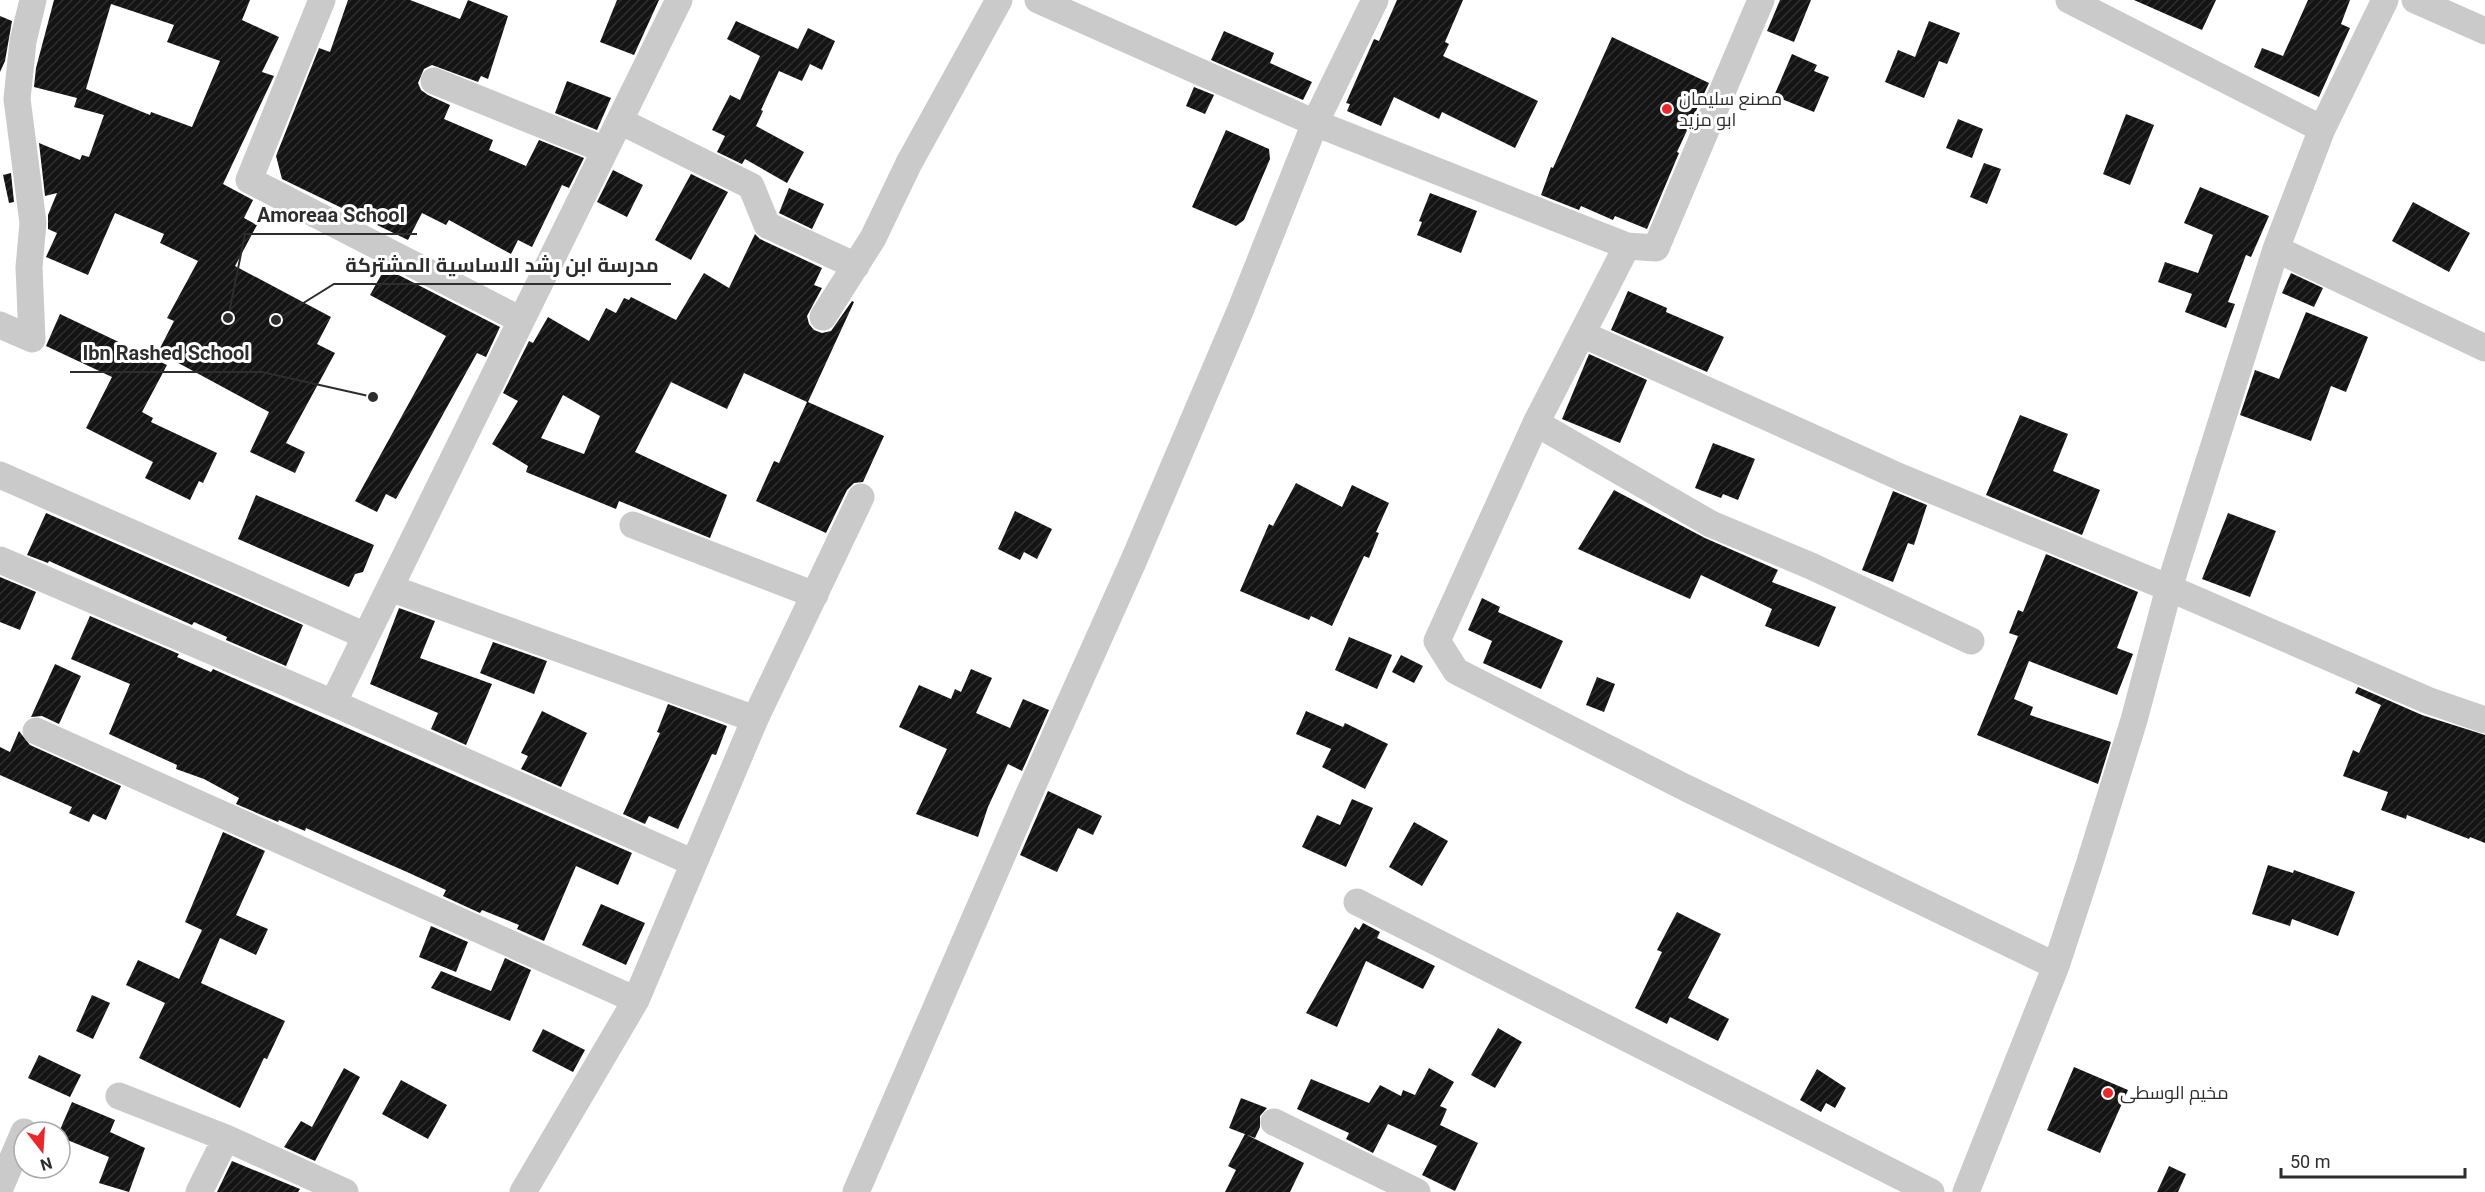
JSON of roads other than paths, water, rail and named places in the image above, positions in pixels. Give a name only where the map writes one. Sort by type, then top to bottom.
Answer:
[{"type":"street","points":[[0,325],[32,339],[29,267],[33,223],[17,99],[23,41],[33,0]]},
{"type":"street","points":[[322,0],[249,180],[521,320]]},
{"type":"street","points":[[333,703],[679,0]]},
{"type":"street","points":[[823,317],[873,238],[909,163],[999,0]]},
{"type":"street","points":[[1038,0],[1315,123],[1627,246],[1656,248],[1761,0]]},
{"type":"street","points":[[856,1192],[1028,796],[1133,562],[1240,311],[1315,123],[1375,0]]},
{"type":"street","points":[[2069,0],[2322,129]]},
{"type":"street","points":[[1966,1192],[2056,966],[2130,731],[2169,588],[2276,249],[2322,129],[2385,0]]},
{"type":"street","points":[[2415,0],[2485,32]]},
{"type":"street","points":[[434,81],[605,150]]},
{"type":"street","points":[[620,121],[750,186],[767,225],[856,266]]},
{"type":"street","points":[[1627,246],[1536,423],[1437,641],[1456,671],[1686,788],[2056,966]]},
{"type":"street","points":[[2276,249],[2485,348]]},
{"type":"street","points":[[1582,334],[1900,477],[2169,588],[2427,700],[2485,720]]},
{"type":"street","points":[[1536,423],[1711,524],[1811,566],[1971,641]]},
{"type":"street","points":[[0,475],[366,636]]},
{"type":"street","points":[[523,1192],[636,1000],[755,719],[861,497]]},
{"type":"street","points":[[633,525],[815,595]]},
{"type":"street","points":[[0,560],[333,703],[694,863]]},
{"type":"street","points":[[390,588],[755,719]]},
{"type":"street","points":[[36,731],[636,1000]]},
{"type":"street","points":[[1357,902],[1931,1192]]},
{"type":"street","points":[[119,1096],[226,1138],[345,1192]]},
{"type":"street","points":[[1274,1122],[1418,1192]]},
{"type":"street","points":[[199,1192],[226,1138]]},
{"type":"street","points":[[0,1188],[12,1161]]},
{"type":"place","name":"مصنع سليمان ابو مزيد","points":[[1667,109]]},
{"type":"place","name":"Amoreaa School","points":[[228,318]]},
{"type":"place","name":"مدرسة ابن رشد الاساسية المشتركة","points":[[276,320]]},
{"type":"place","name":"Ibn Rashed School","points":[[373,397]]},
{"type":"place","name":"مخيم الوسطى","points":[[2108,1093]]}]
